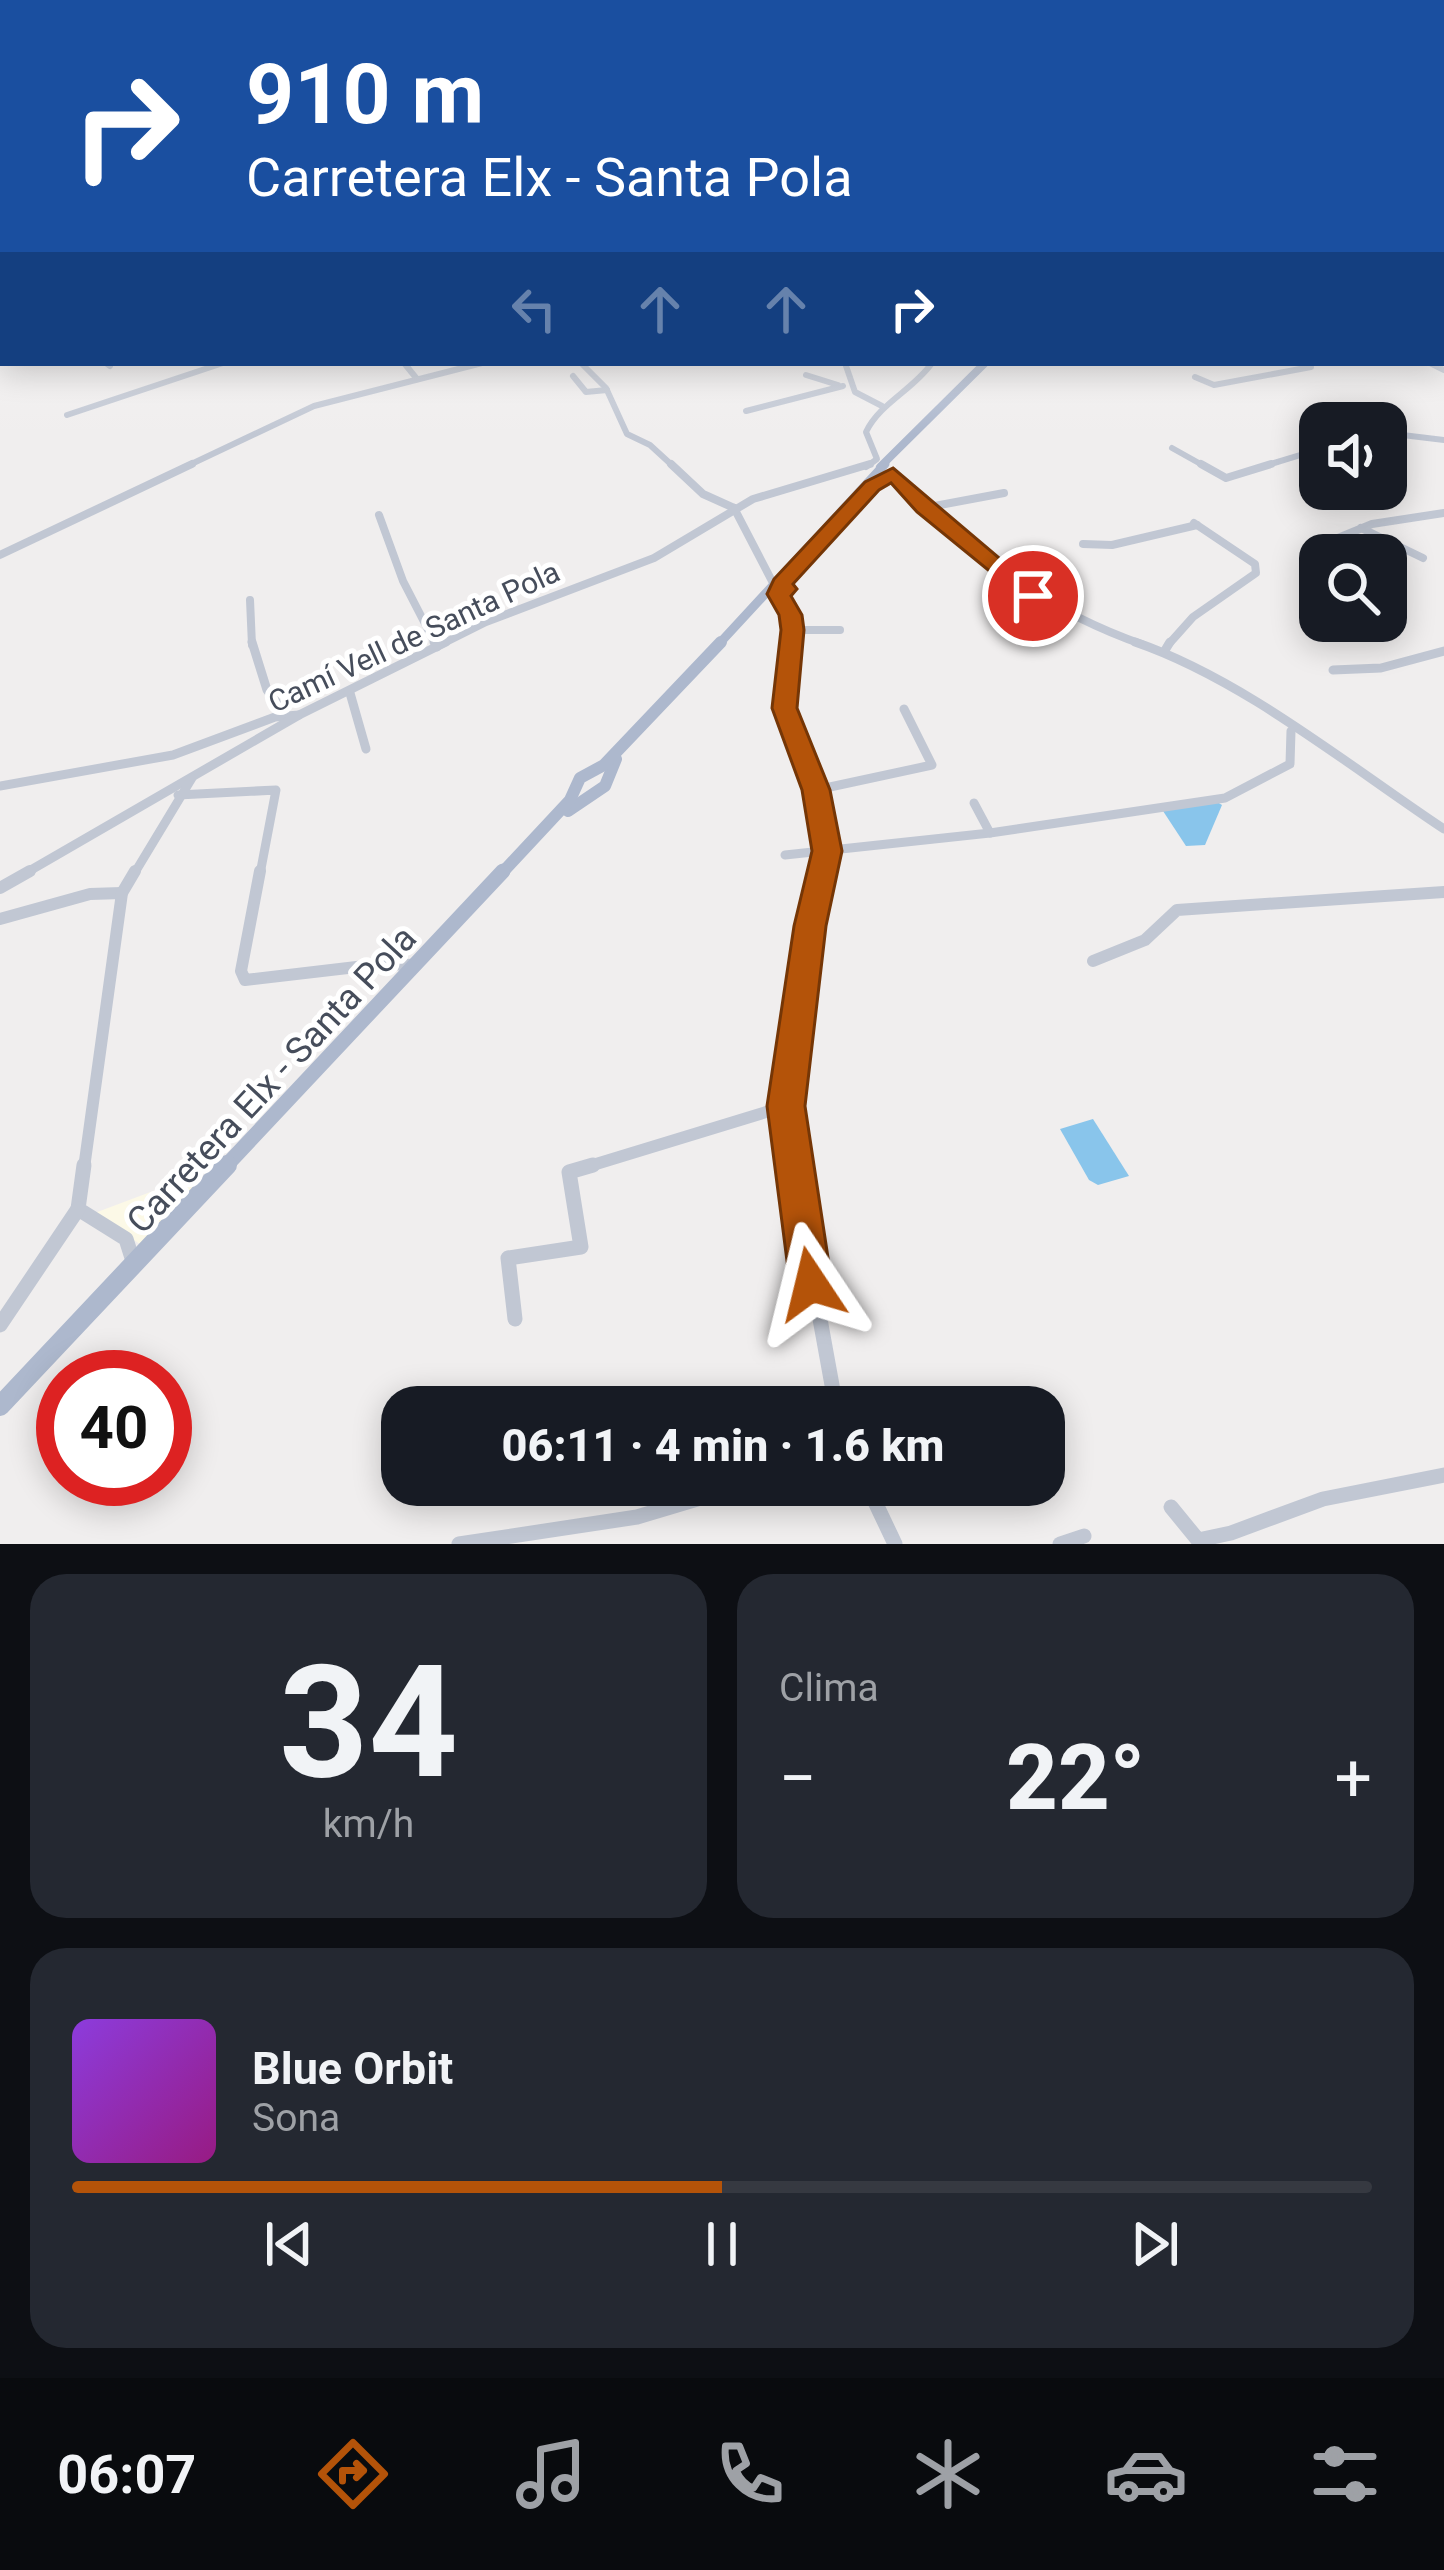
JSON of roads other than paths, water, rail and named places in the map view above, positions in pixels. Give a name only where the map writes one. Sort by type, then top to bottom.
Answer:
[{"type":"main road","points":[[585,788],[602,788],[600,775],[880,470],[984,366]]},
{"type":"main road","name":"Carretera Elx - Santa Pola","points":[[0,1410],[585,788]]},
{"type":"main road","name":"Carretera Elx - Santa Pola","points":[[0,1410],[585,788]]},
{"type":"street","points":[[67,415],[214,366]]},
{"type":"street","points":[[406,366],[417,379]]},
{"type":"street","points":[[0,555],[301,411],[470,366]]},
{"type":"street","points":[[584,366],[607,390],[627,434],[650,445],[703,494],[734,508],[791,615],[784,708],[816,790],[827,851],[808,943],[786,1106],[793,1182],[832,1386]]},
{"type":"street","points":[[845,366],[846,387]]},
{"type":"street","points":[[930,366],[916,386],[882,406],[866,432],[880,470],[1058,611],[1164,652],[1444,829]]},
{"type":"street","points":[[1195,377],[1214,385],[1308,366]]},
{"type":"street","points":[[806,375],[846,387],[865,402],[882,406]]},
{"type":"street","points":[[573,376],[586,392],[607,390]]},
{"type":"street","points":[[746,411],[846,387]]},
{"type":"street","points":[[1407,436],[1444,440]]},
{"type":"street","points":[[1172,448],[1226,478],[1299,455]]},
{"type":"street","name":"Camí Vell de Santa Pola","points":[[0,888],[299,715],[436,647],[555,593],[627,570],[734,508],[880,470]]},
{"type":"street","points":[[924,508],[1004,493]]},
{"type":"street","points":[[1347,534],[1444,513]]},
{"type":"street","points":[[380,515],[403,580],[436,647]]},
{"type":"street","points":[[1083,544],[1112,545],[1196,524],[1255,564],[1256,573],[1236,594],[1184,621],[1164,652]]},
{"type":"street","points":[[1361,528],[1423,558]]},
{"type":"street","points":[[250,600],[251,656],[286,715]]},
{"type":"street","points":[[1005,621],[1058,611]]},
{"type":"street","points":[[792,630],[840,630]]},
{"type":"street","points":[[1333,670],[1381,668],[1444,651]]},
{"type":"street","points":[[350,693],[366,748]]},
{"type":"street","points":[[816,790],[932,766],[904,709]]},
{"type":"street","points":[[0,786],[173,755],[286,715],[299,715]]},
{"type":"street","points":[[785,855],[990,833],[1225,798],[1290,764],[1291,730]]},
{"type":"street","points":[[0,1325],[24,1298],[62,1226],[78,1210],[122,893],[195,773]]},
{"type":"street","points":[[178,795],[276,790],[241,971],[245,980],[382,964],[416,965]]},
{"type":"street","points":[[974,803],[990,833]]},
{"type":"street","points":[[1093,961],[1145,940],[1178,910],[1444,892]]},
{"type":"street","points":[[0,920],[90,894],[122,893]]},
{"type":"street","points":[[515,1319],[508,1258],[581,1247],[569,1172],[786,1106]]},
{"type":"street","points":[[78,1210],[85,1218],[124,1234],[132,1258]]},
{"type":"street","points":[[1171,1507],[1198,1540],[1323,1499],[1444,1475]]},
{"type":"street","points":[[459,1544],[637,1517],[673,1506]]},
{"type":"street","points":[[877,1506],[895,1544]]},
{"type":"street","points":[[1060,1544],[1084,1536]]},
{"type":"water","points":[[1222,805],[1205,845],[1186,846],[1163,811]]},
{"type":"water","points":[[1093,1119],[1129,1176],[1098,1185],[1089,1180],[1060,1129]]}]
